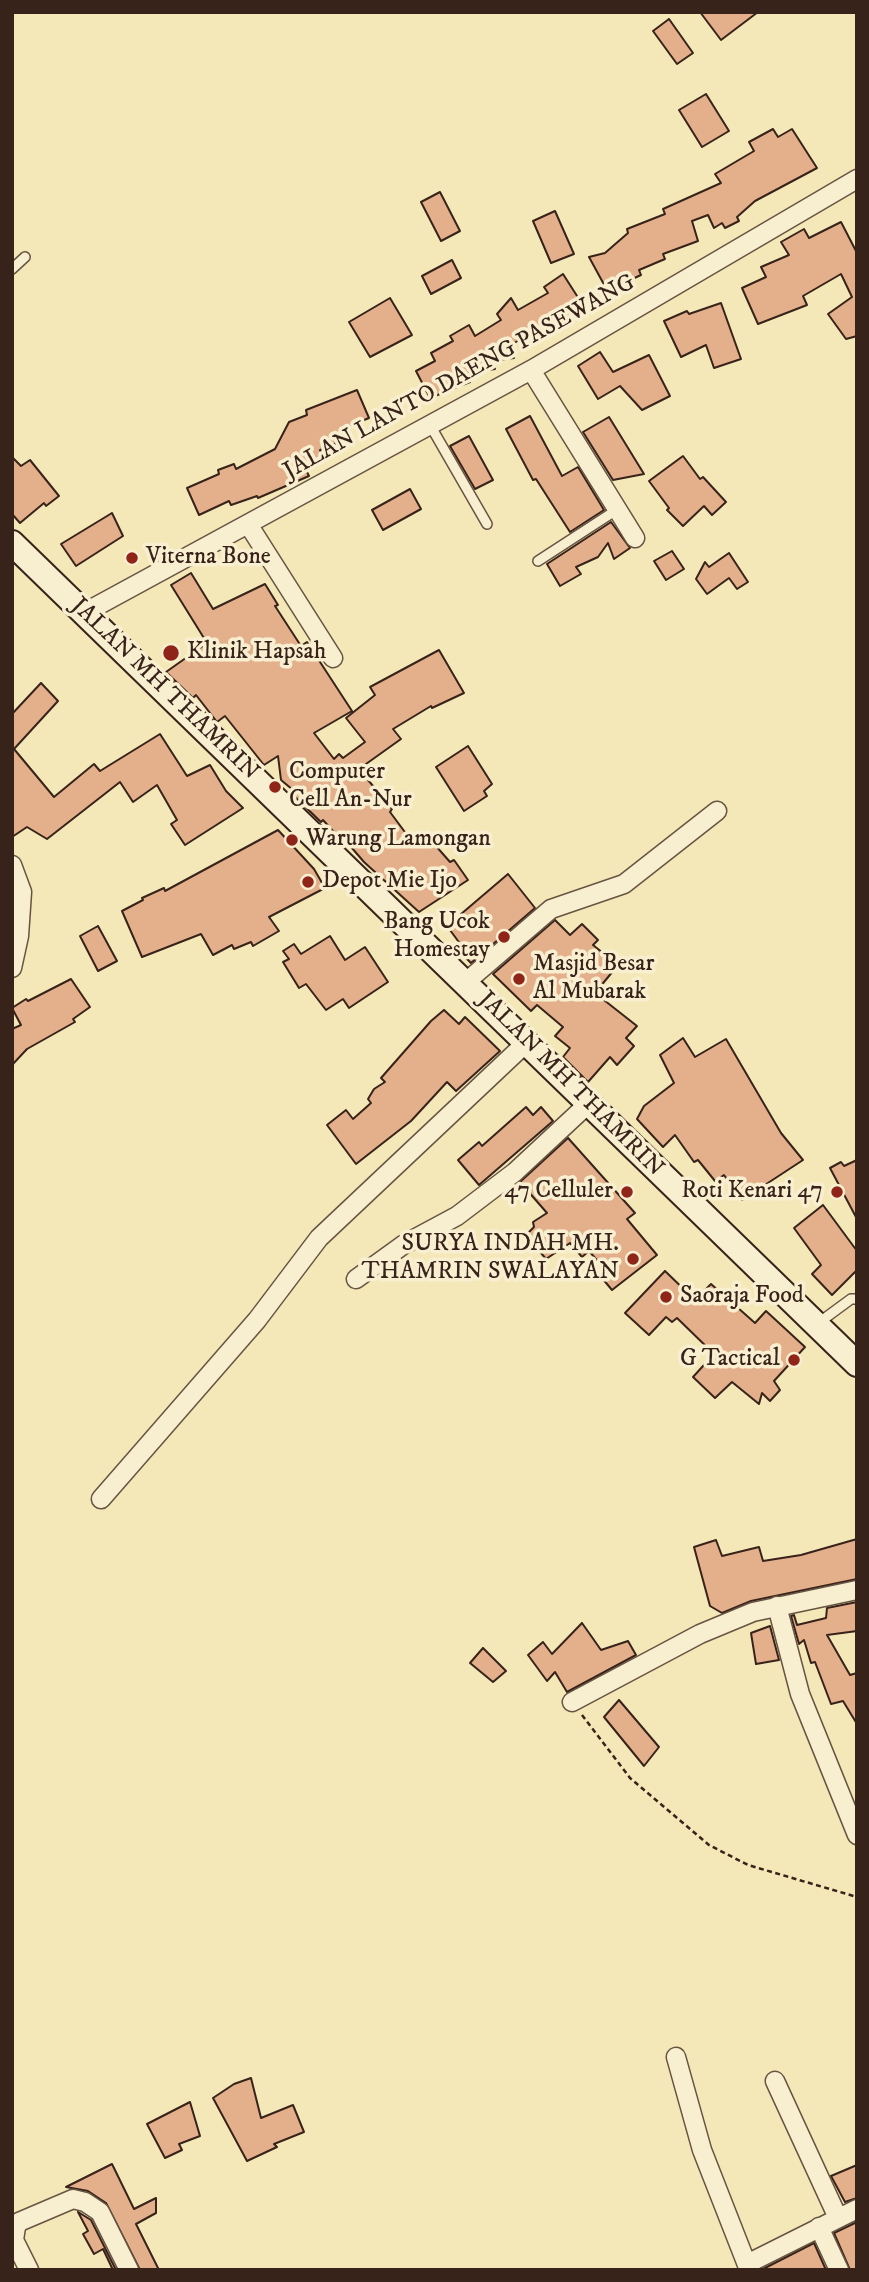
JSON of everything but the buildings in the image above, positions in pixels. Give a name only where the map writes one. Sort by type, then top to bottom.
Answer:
[{"type":"main road","name":"JALAN MH THAMRIN","points":[[12,543],[857,1364]]},
{"type":"street","name":"JALAN LANTO DAENG PASEWANG","points":[[84,613],[531,370],[857,179]]},
{"type":"street","points":[[531,370],[635,538]]},
{"type":"street","points":[[248,524],[333,658]]},
{"type":"street","points":[[466,982],[551,909],[624,884],[716,811]]},
{"type":"street","points":[[12,865],[22,892],[19,936],[12,968]]},
{"type":"street","points":[[101,1499],[257,1320],[319,1238],[527,1042]]},
{"type":"street","points":[[356,1279],[403,1245],[457,1216],[515,1172],[589,1104]]},
{"type":"street","points":[[572,1702],[700,1634],[777,1606],[857,1590]]},
{"type":"street","points":[[777,1606],[800,1694],[857,1835]]},
{"type":"street","points":[[676,2057],[702,2150],[748,2267],[857,2209]]},
{"type":"street","points":[[775,2081],[838,2218]]},
{"type":"street","points":[[29,2270],[14,2240],[16,2227],[26,2219],[73,2199],[85,2202],[100,2212],[129,2270]]},
{"type":"street","points":[[819,2227],[839,2270]]},
{"type":"lane","points":[[12,269],[24,257]]},
{"type":"lane","points":[[430,425],[486,524]]},
{"type":"lane","points":[[538,561],[618,509]]},
{"type":"lane","points":[[816,1325],[851,1299],[857,1299]]},
{"type":"path","points":[[572,1702],[630,1778],[709,1845],[748,1865],[857,1897]]},
{"type":"place","name":"Viterna Bone","points":[[132,558]]},
{"type":"place","name":"Klinik Hapsah","points":[[171,653]]},
{"type":"place","name":"Computer Cell An-Nur","points":[[275,787]]},
{"type":"place","name":"Warung Lamongan","points":[[292,840]]},
{"type":"place","name":"Depot Mie Ijo","points":[[308,882]]},
{"type":"place","name":"Bang Ucok Homestay","points":[[504,937]]},
{"type":"place","name":"Masjid Besar Al Mubarak","points":[[519,979]]},
{"type":"place","name":"47 Celluler","points":[[627,1192]]},
{"type":"place","name":"Roti Kenari 47","points":[[837,1192]]},
{"type":"place","name":"SURYA INDAH MH. THAMRIN SWALAYAN","points":[[633,1259]]},
{"type":"place","name":"Saoraja Food","points":[[666,1297]]},
{"type":"place","name":"G Tactical","points":[[794,1360]]}]
